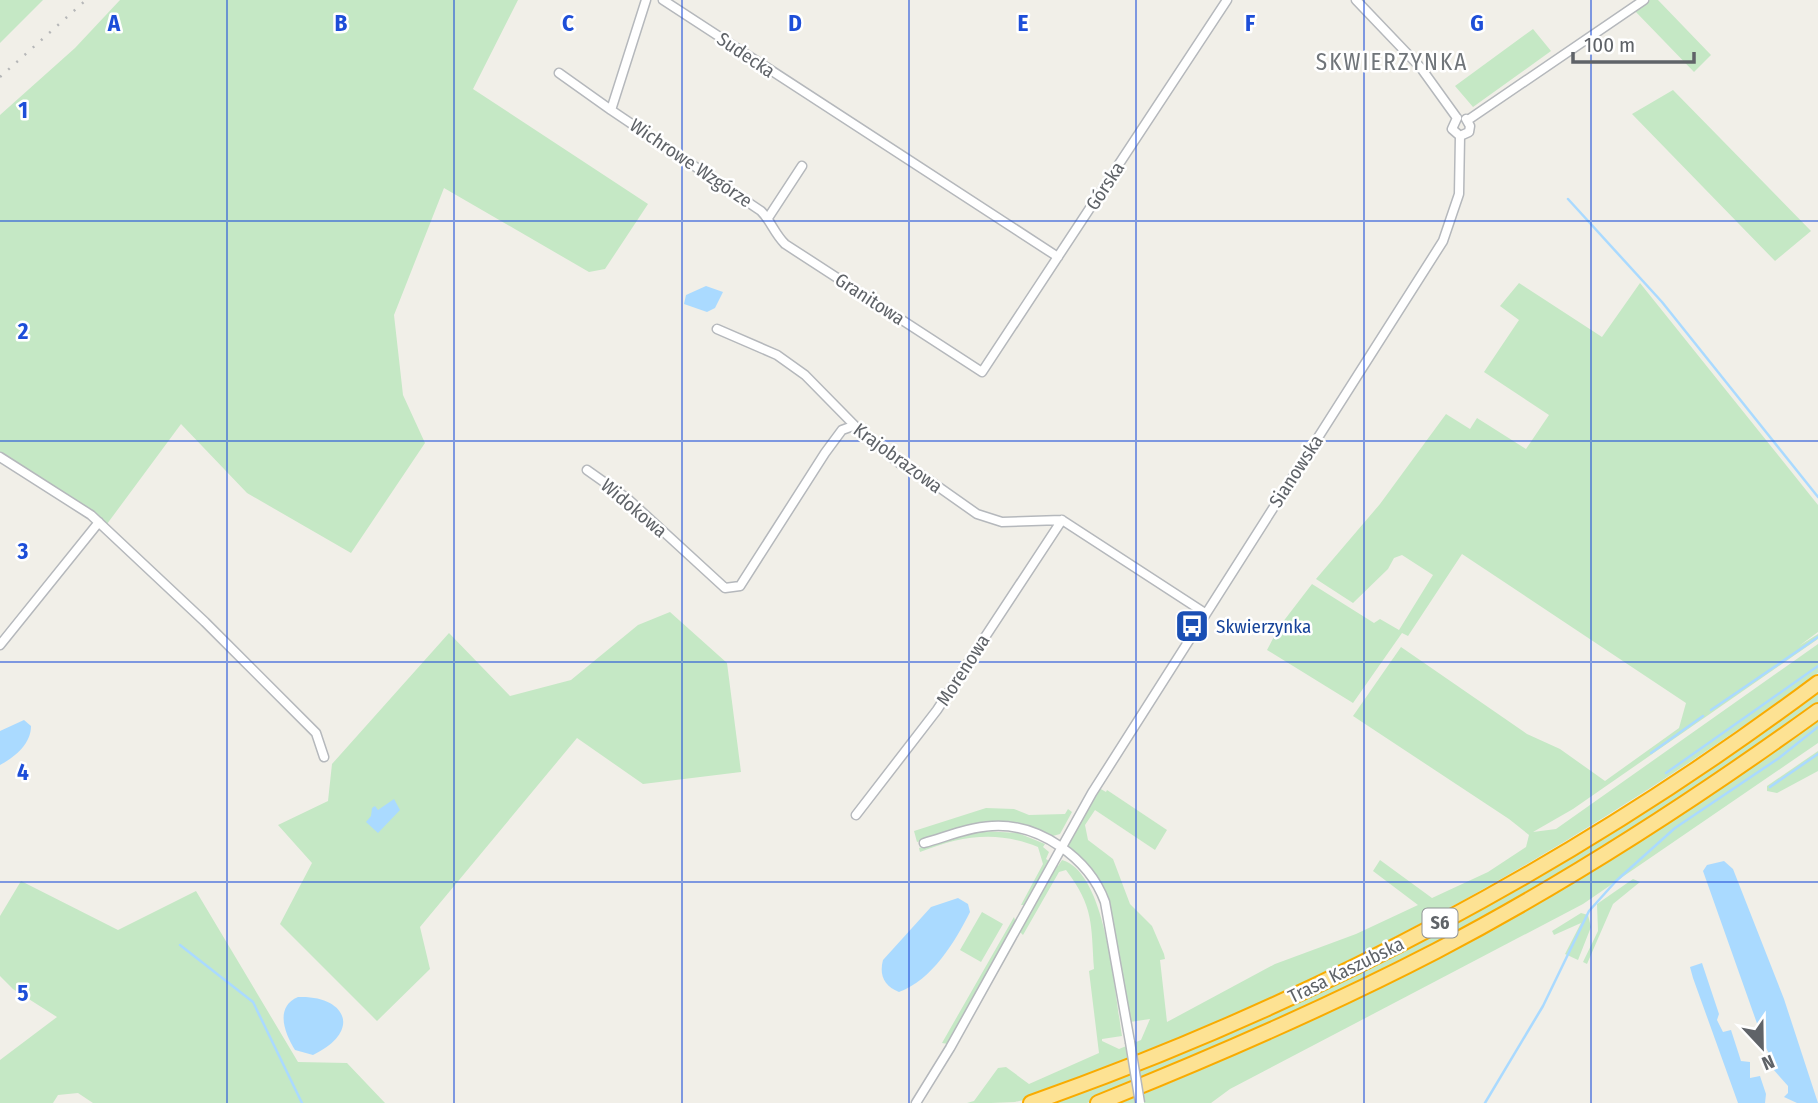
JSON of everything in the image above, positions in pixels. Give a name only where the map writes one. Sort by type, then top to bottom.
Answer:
[{"type":"highway","name":"Trasa Kaszubska","points":[[1031,1103],[1186,1043],[1274,1005],[1426,931],[1650,800],[1818,683]]},
{"type":"highway","name":"Trasa Kaszubska","points":[[1098,1103],[1322,1008],[1511,910],[1662,819],[1818,711]]},
{"type":"street","name":"Wichrowe Wzgórze","points":[[611,110],[646,0]]},
{"type":"street","name":"Sudecka","points":[[663,0],[828,110],[1058,257]]},
{"type":"street","name":"Górska","points":[[982,372],[1227,0]]},
{"type":"street","points":[[1356,0],[1421,68],[1457,118],[1468,120],[1644,0]]},
{"type":"street","name":"Wichrowe Wzgórze","points":[[559,73],[768,218]]},
{"type":"street","points":[[1457,118],[1452,129],[1460,136],[1469,132],[1468,120]]},
{"type":"street","name":"Sianowska","points":[[916,1103],[950,1048],[1092,793],[1443,241],[1459,194],[1460,136]]},
{"type":"street","points":[[768,218],[802,166]]},
{"type":"street","name":"Granitowa","points":[[768,218],[773,232],[785,244],[982,372]]},
{"type":"street","name":"Krajobrazowa","points":[[717,330],[777,355],[805,375],[853,426],[899,463],[916,471],[977,514],[1002,522],[1062,520]]},
{"type":"street","name":"Widokowa","points":[[587,470],[628,499],[725,588],[740,586],[825,453],[842,430],[853,426]]},
{"type":"street","points":[[0,457],[99,522],[316,733],[324,757]]},
{"type":"street","points":[[1062,520],[1205,613]]},
{"type":"street","name":"Morenowa","points":[[856,815],[937,710],[1062,520]]},
{"type":"street","points":[[0,645],[99,522]]},
{"type":"street","points":[[924,843],[972,829],[1000,826],[1031,832],[1060,848],[1090,873],[1105,902],[1140,1103]]},
{"type":"green space","points":[[0,0],[43,0],[0,43]]},
{"type":"green space","points":[[120,0],[518,0],[473,89],[648,204],[605,269],[589,272],[444,188],[394,315],[403,395],[425,443],[351,553],[247,493],[181,424],[107,524],[0,452],[0,115],[75,48]]},
{"type":"green space","points":[[1650,0],[1658,0],[1711,55],[1694,72],[1634,10]]},
{"type":"green space","points":[[1533,29],[1551,51],[1473,107],[1455,86]]},
{"type":"green space","points":[[1673,90],[1811,231],[1775,261],[1632,114]]},
{"type":"green space","points":[[1519,283],[1602,337],[1640,283],[1818,505],[1818,632],[1799,646],[1818,634],[1818,639],[1573,809],[1533,832],[1556,829],[1818,644],[1818,673],[1667,778],[1589,827],[1511,874],[1349,960],[1182,1038],[1032,1097],[1015,1102],[967,1103],[974,1101],[998,1068],[1006,1067],[1029,1084],[1099,1053],[1089,971],[1094,969],[1089,917],[1082,895],[1066,870],[1059,872],[1023,935],[1020,932],[1055,864],[1058,866],[1062,860],[1077,869],[1089,887],[1106,937],[1122,1036],[1102,1041],[1119,1049],[1141,1040],[1150,1019],[1130,1022],[1107,898],[1092,870],[1067,846],[1099,788],[1106,792],[1107,790],[1167,830],[1155,850],[1095,810],[1085,825],[1088,840],[1113,859],[1130,904],[1152,926],[1164,954],[1165,959],[1160,960],[1167,1022],[1275,964],[1356,934],[1418,905],[1373,871],[1380,860],[1432,898],[1488,872],[1526,847],[1529,835],[1509,819],[1353,716],[1401,647],[1527,734],[1560,749],[1605,781],[1679,728],[1686,703],[1462,554],[1408,636],[1402,633],[1353,703],[1267,650],[1279,627],[1312,584],[1374,623],[1380,619],[1399,630],[1433,575],[1402,555],[1394,558],[1388,569],[1353,603],[1316,579],[1380,504],[1446,414],[1470,429],[1477,418],[1526,449],[1549,415],[1484,372],[1519,320],[1500,306]]},
{"type":"green space","points":[[670,612],[727,663],[741,772],[643,784],[577,738],[420,927],[430,969],[377,1021],[280,924],[312,863],[278,825],[328,801],[332,764],[449,633],[510,696],[571,680],[638,625]]},
{"type":"green space","points":[[1818,688],[1818,705],[1570,870],[1412,958],[1137,1084],[1087,1103],[1048,1103],[1405,947]]},
{"type":"green space","points":[[1818,720],[1818,743],[1583,904],[1230,1089],[1211,1103],[1121,1103],[1304,1023],[1481,933],[1652,832]]},
{"type":"green space","points":[[1818,751],[1818,771],[1777,793],[1767,791],[1767,786]]},
{"type":"green space","points":[[986,808],[1014,809],[1029,815],[1065,814],[1068,809],[1072,812],[1060,834],[1049,837],[1038,831],[972,826],[917,842],[914,831]]},
{"type":"green space","points":[[983,831],[1018,833],[1045,844],[1043,847],[1049,852],[1046,859],[1049,861],[1025,905],[1021,905],[1043,864],[1038,847],[1008,838],[979,837],[950,842],[920,852],[919,848]]},
{"type":"green space","points":[[1633,879],[1640,882],[1613,904],[1587,964],[1583,962],[1598,931],[1597,904]]},
{"type":"green space","points":[[21,881],[118,930],[196,891],[298,1062],[347,1063],[385,1103],[93,1103],[78,1093],[58,1095],[53,1103],[0,1103],[0,1060],[57,1017],[13,989],[0,976],[0,916]]},
{"type":"green space","points":[[982,912],[1003,924],[981,962],[960,950]]},
{"type":"green space","points":[[1581,913],[1588,915],[1591,927],[1578,960],[1565,954],[1581,923],[1554,935],[1552,931]]},
{"type":"green space","points":[[1014,917],[1016,923],[948,1044],[942,1043]]},
{"type":"water","points":[[706,286],[723,292],[715,308],[707,312],[684,304],[686,295]]},
{"type":"water","points":[[24,720],[31,726],[28,739],[16,754],[0,765],[0,731]]},
{"type":"water","points":[[394,799],[400,810],[378,833],[366,822],[371,816],[372,808],[375,806],[378,810]]},
{"type":"water","points":[[1724,861],[1733,869],[1784,999],[1818,1103],[1797,1103],[1784,1097],[1788,1093],[1788,1086],[1773,1069],[1773,1061],[1765,1046],[1703,871],[1707,865]]},
{"type":"water","points":[[958,898],[968,904],[970,912],[941,959],[922,979],[911,986],[899,992],[890,987],[882,975],[883,960],[931,907]]},
{"type":"water","points":[[1702,963],[1719,1014],[1717,1020],[1723,1032],[1731,1030],[1741,1061],[1750,1062],[1750,1078],[1760,1076],[1766,1094],[1765,1103],[1738,1103],[1690,967]]},
{"type":"water","points":[[298,997],[328,1002],[337,1008],[342,1016],[343,1026],[338,1036],[329,1046],[313,1055],[295,1050],[285,1029],[286,1007]]},
{"type":"waterway","points":[[1568,199],[1662,302],[1818,497]]},
{"type":"waterway","points":[[1711,710],[1818,637]]},
{"type":"waterway","points":[[1666,773],[1818,666]]},
{"type":"waterway","points":[[1651,753],[1703,716]]},
{"type":"waterway","points":[[1485,1103],[1543,1006],[1589,911],[1616,881],[1675,828],[1779,758],[1818,727]]},
{"type":"waterway","points":[[1770,787],[1818,754]]},
{"type":"waterway","points":[[180,945],[253,1002],[302,1103]]},
{"type":"railway","points":[[0,77],[86,0]]},
{"type":"place","name":"Skwierzynka","points":[[1192,626]]},
{"type":"district","name":"SKWIERZYNKA","points":[[1392,62]]}]
